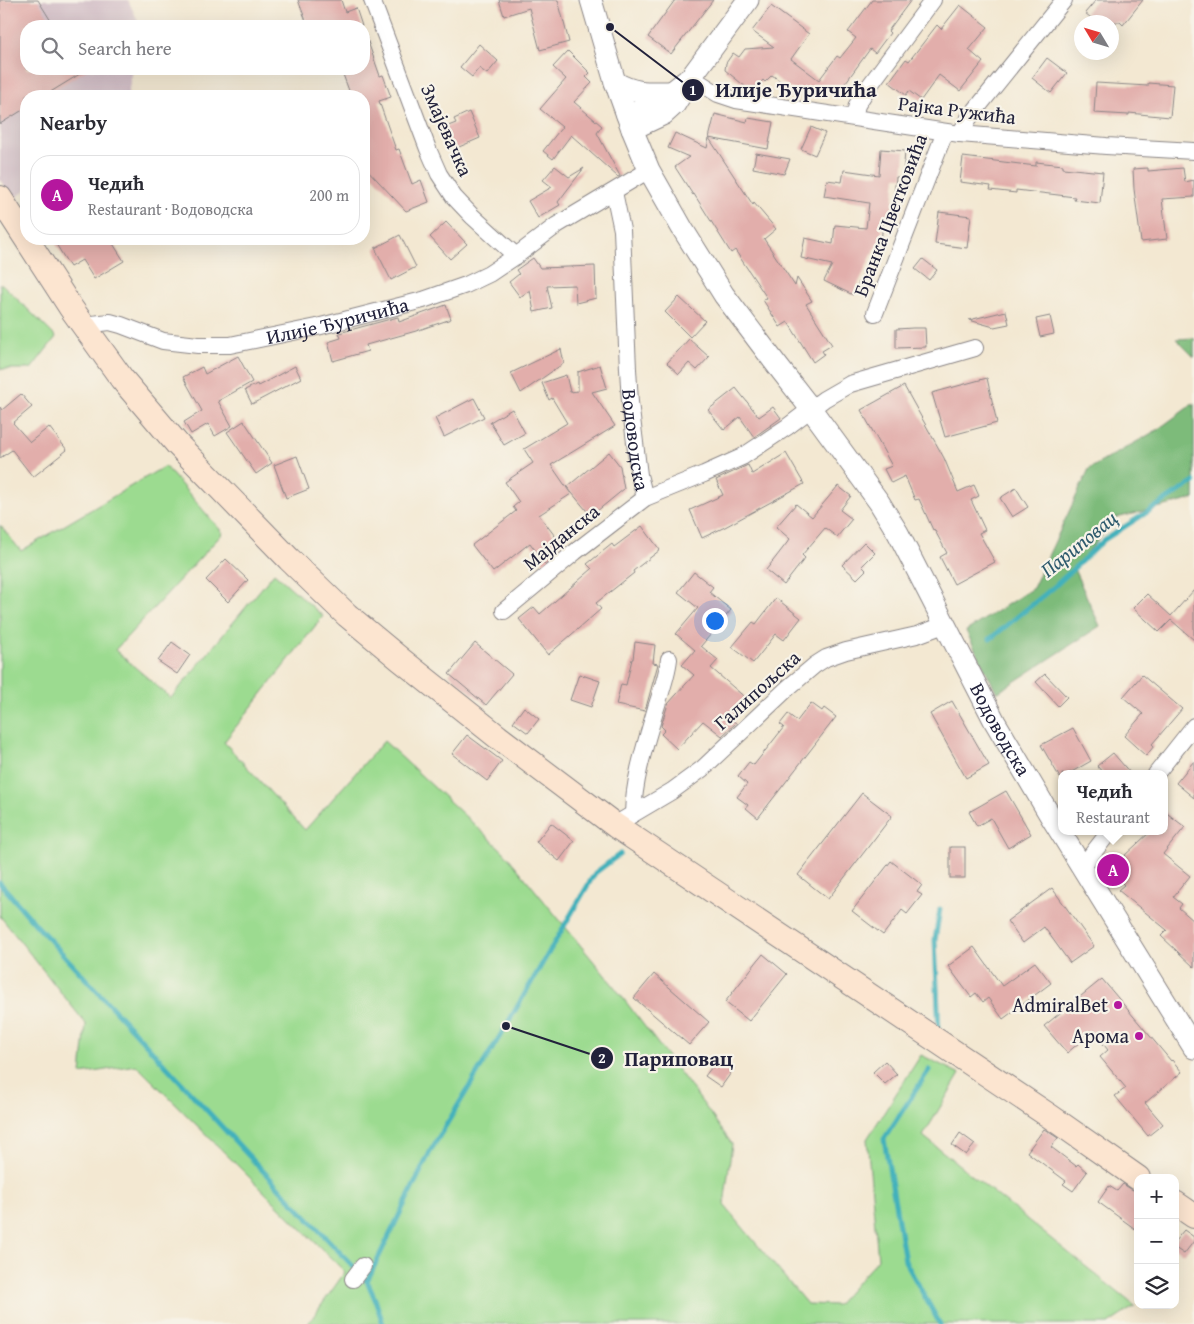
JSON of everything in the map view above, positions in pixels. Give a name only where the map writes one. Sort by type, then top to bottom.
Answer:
[{"type":"main road","points":[[0,198],[20,229]]},
{"type":"main road","points":[[30,245],[83,326],[122,379],[178,445],[347,614],[400,659],[498,737],[625,820],[801,949],[1134,1175]]},
{"type":"main road","points":[[1179,1206],[1194,1216]]},
{"type":"street","name":"Змајевачка","points":[[372,0],[428,150],[439,174],[454,197],[466,210],[516,256]]},
{"type":"street","name":"Водоводска","points":[[591,0],[615,82],[649,170],[682,228],[724,295],[811,409],[898,533],[995,722],[1058,828]]},
{"type":"street","points":[[630,122],[653,120],[664,114],[675,104],[691,77],[748,0]]},
{"type":"street","points":[[854,118],[857,106],[867,89],[933,0]]},
{"type":"street","name":"Бранка Цветковића","points":[[875,313],[952,133],[968,118],[1064,0]]},
{"type":"street","points":[[630,122],[640,110],[679,87],[691,77]]},
{"type":"street","name":"Рајка Ружића","points":[[691,77],[708,89],[736,100],[952,133],[1106,146],[1194,151]]},
{"type":"street","points":[[615,82],[630,90],[671,92]]},
{"type":"street","name":"Илије Ђуричића","points":[[83,326],[110,322],[163,341],[198,345],[230,345],[317,327],[423,300],[482,278],[516,256],[557,225],[649,170]]},
{"type":"street","name":"Водоводска","points":[[614,192],[622,230],[630,402],[639,474],[645,498],[742,456],[763,444],[811,409]]},
{"type":"street","points":[[811,409],[824,399],[855,382],[975,348]]},
{"type":"street","name":"Мајданска","points":[[504,611],[575,552],[645,498]]},
{"type":"street","name":"Галипољска","points":[[625,820],[672,791],[702,769],[789,687],[826,658],[846,651],[917,635],[944,625]]},
{"type":"street","points":[[625,820],[634,796],[638,768],[665,681],[669,659]]},
{"type":"street","points":[[1159,770],[1194,726]]},
{"type":"street","name":"Водоводска","points":[[1062,835],[1194,1048]]},
{"type":"street","points":[[1082,867],[1107,835]]},
{"type":"shaded area","points":[[0,0],[128,0],[138,20],[20,20],[20,75],[131,75],[129,90],[20,90],[20,194],[14,200],[0,180]]},
{"type":"green space","points":[[0,284],[56,337],[31,369],[0,369]]},
{"type":"green space","points":[[1194,338],[1194,357],[1176,339]]},
{"type":"green space","points":[[1194,403],[1194,499],[1116,518],[1074,569],[1100,626],[997,693],[966,631],[1033,588],[1089,469],[1157,430]]},
{"type":"green space","points":[[165,466],[223,533],[115,650],[171,698],[274,573],[323,616],[224,742],[305,830],[384,741],[503,851],[613,985],[732,1144],[724,1205],[807,1304],[837,1305],[878,1259],[867,1139],[921,1055],[960,1074],[923,1136],[1134,1307],[1108,1324],[308,1324],[345,1272],[136,1065],[81,1074],[86,1024],[0,916],[0,525],[21,551]]},
{"type":"building","points":[[0,0],[38,0],[50,20],[20,20],[20,75],[78,75],[54,90],[20,90],[20,112],[0,124]]},
{"type":"building","points":[[298,0],[341,0],[345,12],[356,8],[360,20],[306,20]]},
{"type":"building","points":[[499,0],[558,0],[569,42],[540,50],[529,8],[504,16]]},
{"type":"building","points":[[675,0],[713,0],[671,54],[648,37]]},
{"type":"building","points":[[872,0],[911,0],[888,31],[890,33],[875,53],[870,49],[838,93],[804,88],[799,95],[772,75],[765,82],[763,80],[757,86],[747,88],[725,70],[726,63],[733,53],[739,57],[745,49],[774,47],[752,31],[771,6],[809,34],[791,59],[819,80],[837,56],[840,58],[856,38],[848,32]]},
{"type":"building","points":[[1096,0],[1143,0],[1123,25],[1119,22],[1119,15],[1087,15],[1085,13]]},
{"type":"building","points":[[960,5],[988,27],[969,50],[983,62],[960,91],[939,75],[921,100],[909,91],[906,95],[889,82],[906,59],[909,61],[937,25],[941,29]]},
{"type":"building","points":[[479,44],[498,61],[487,74],[479,68],[472,77],[460,67]]},
{"type":"building","points":[[370,47],[380,76],[383,75],[391,97],[379,101],[396,150],[399,149],[412,184],[421,180],[429,202],[406,211],[370,172],[370,90],[349,90],[343,75],[370,75]]},
{"type":"building","points":[[568,51],[590,73],[586,77],[592,83],[574,102],[602,126],[597,133],[620,176],[618,177],[571,135],[553,159],[543,151],[562,127],[540,109],[566,79],[553,67]]},
{"type":"building","points":[[1047,58],[1067,73],[1051,93],[1032,78]]},
{"type":"building","points":[[1096,83],[1148,86],[1148,83],[1173,85],[1170,117],[1129,113],[1129,115],[1094,113]]},
{"type":"building","points":[[469,112],[480,138],[452,150],[443,128],[456,123],[454,119]]},
{"type":"building","points":[[715,114],[747,122],[748,118],[773,122],[768,149],[709,138]]},
{"type":"building","points":[[811,127],[825,133],[815,155],[801,149]]},
{"type":"building","points":[[675,133],[707,148],[709,138],[753,205],[754,203],[776,229],[764,239],[795,286],[797,278],[812,301],[806,304],[832,345],[822,351],[824,354],[813,362],[788,322],[780,327],[763,300],[767,298],[735,250],[731,253],[675,167],[689,157],[668,148]]},
{"type":"building","points":[[881,149],[905,151],[903,177],[896,177],[891,221],[883,220],[881,244],[877,244],[853,295],[824,281],[832,265],[801,258],[805,238],[833,244],[835,225],[866,228],[869,203],[824,196],[827,180],[842,182],[844,170],[879,175]]},
{"type":"building","points":[[756,153],[790,159],[784,174],[753,168]]},
{"type":"building","points":[[963,157],[1036,166],[1036,162],[1063,165],[1063,168],[1103,172],[1100,203],[1074,200],[1075,197],[1016,190],[1016,193],[990,190],[991,186],[960,182]]},
{"type":"building","points":[[555,166],[569,177],[584,168],[558,202],[560,205],[538,218],[528,201],[552,187],[543,180]]},
{"type":"building","points":[[1148,168],[1148,171],[1183,168],[1185,182],[1194,180],[1194,197],[1162,199],[1167,239],[1141,242],[1133,169]]},
{"type":"building","points":[[939,212],[971,216],[967,248],[935,244]]},
{"type":"building","points":[[446,222],[467,244],[450,259],[430,237]]},
{"type":"building","points":[[400,235],[416,267],[391,280],[375,248]]},
{"type":"building","points":[[57,245],[114,245],[124,261],[94,279],[82,260],[70,267]]},
{"type":"building","points":[[533,258],[540,268],[595,266],[596,298],[576,303],[575,285],[547,286],[552,308],[534,312],[530,290],[520,297],[509,282],[519,274],[516,270]]},
{"type":"building","points":[[923,259],[937,270],[929,280],[915,269]]},
{"type":"building","points":[[679,297],[705,321],[690,337],[665,312]]},
{"type":"building","points":[[446,305],[451,319],[366,345],[368,351],[333,361],[328,342],[341,338],[339,333],[398,317],[399,322]]},
{"type":"building","points":[[1006,311],[1009,324],[994,327],[969,320]]},
{"type":"building","points":[[1050,316],[1054,334],[1040,337],[1036,319]]},
{"type":"building","points":[[925,328],[926,347],[896,348],[896,329]]},
{"type":"building","points":[[689,339],[709,357],[697,370],[689,363],[679,374],[667,363]]},
{"type":"building","points":[[561,349],[564,363],[521,393],[511,373]]},
{"type":"building","points":[[238,356],[252,382],[218,401],[232,426],[215,436],[208,424],[191,434],[184,422],[202,411],[183,377],[202,367],[205,374]]},
{"type":"building","points":[[600,365],[607,388],[592,392],[615,426],[551,465],[571,494],[539,515],[561,544],[554,549],[558,554],[545,564],[530,543],[493,572],[472,545],[516,511],[513,507],[519,502],[505,482],[533,463],[524,449],[567,423],[552,398],[549,400],[542,383],[566,375],[570,392],[578,391],[578,372]]},
{"type":"building","points":[[295,366],[301,378],[252,404],[245,390],[257,384],[258,386]]},
{"type":"building","points":[[987,378],[997,423],[945,437],[932,393]]},
{"type":"building","points":[[904,386],[944,458],[958,492],[974,485],[979,496],[971,500],[985,530],[979,533],[995,562],[954,584],[940,557],[947,553],[933,530],[919,499],[915,500],[905,476],[891,483],[884,469],[892,466],[861,410]]},
{"type":"building","points":[[736,388],[759,417],[773,407],[781,418],[754,437],[740,417],[724,430],[708,410]]},
{"type":"building","points":[[21,394],[32,407],[13,423],[30,442],[49,427],[67,450],[33,477],[12,450],[0,458],[0,407],[2,410]]},
{"type":"building","points":[[474,398],[484,417],[444,437],[435,418]]},
{"type":"building","points":[[512,409],[525,433],[504,445],[490,422]]},
{"type":"building","points":[[244,421],[272,463],[256,474],[227,432]]},
{"type":"building","points":[[609,452],[620,466],[624,489],[591,516],[567,487]]},
{"type":"building","points":[[786,453],[804,484],[702,538],[690,510],[723,495],[716,480],[748,465],[752,474]]},
{"type":"building","points":[[297,456],[309,489],[286,498],[274,465]]},
{"type":"building","points":[[838,486],[851,496],[840,510],[852,519],[837,537],[825,528],[802,555],[805,558],[784,585],[766,570],[790,539],[776,527],[796,504],[812,517]]},
{"type":"building","points":[[1016,488],[1028,507],[1012,517],[1000,498]]},
{"type":"building","points":[[642,526],[660,550],[596,603],[601,609],[548,655],[519,619],[534,607],[540,614],[592,569],[587,564],[612,544],[614,547]]},
{"type":"building","points":[[864,542],[875,553],[862,566],[866,570],[857,579],[842,565]]},
{"type":"building","points":[[226,559],[248,580],[228,602],[206,580]]},
{"type":"building","points":[[694,572],[713,587],[709,592],[731,610],[701,646],[718,660],[711,668],[748,700],[732,720],[736,723],[722,736],[703,721],[677,749],[661,734],[665,730],[661,726],[668,704],[694,675],[682,665],[695,650],[676,634],[698,608],[678,592]]},
{"type":"building","points":[[1194,590],[1194,640],[1171,620],[1159,632],[1133,608],[1147,594],[1171,616]]},
{"type":"building","points":[[776,598],[801,618],[784,640],[776,634],[753,663],[732,647],[753,622],[756,624]]},
{"type":"building","points":[[172,642],[190,655],[177,674],[158,661]]},
{"type":"building","points":[[635,642],[655,645],[653,663],[658,664],[645,711],[616,705],[621,684],[626,685],[633,659]]},
{"type":"building","points":[[475,643],[512,674],[486,705],[449,674]]},
{"type":"building","points":[[579,674],[600,681],[591,707],[570,700]]},
{"type":"building","points":[[1045,674],[1067,697],[1058,706],[1036,682]]},
{"type":"building","points":[[1142,675],[1182,709],[1152,744],[1154,746],[1146,756],[1124,736],[1143,714],[1123,697]]},
{"type":"building","points":[[952,701],[989,765],[966,778],[930,714]]},
{"type":"building","points":[[811,703],[822,711],[824,708],[836,717],[758,818],[746,808],[748,805],[737,797],[747,784],[738,776],[749,762],[754,765],[784,727],[780,724],[788,714],[797,721]]},
{"type":"building","points":[[524,707],[539,719],[528,733],[513,722]]},
{"type":"building","points":[[1073,728],[1091,761],[1075,770],[1058,770],[1058,775],[1041,745]]},
{"type":"building","points":[[467,735],[502,761],[487,781],[452,754]]},
{"type":"building","points":[[1113,753],[1128,770],[1100,770],[1097,766]]},
{"type":"building","points":[[1194,761],[1194,798],[1176,783]]},
{"type":"building","points":[[1006,791],[1031,834],[1008,848],[991,818],[977,826],[969,812]]},
{"type":"building","points":[[862,793],[892,816],[828,899],[798,875]]},
{"type":"building","points":[[1168,814],[1185,827],[1163,854],[1190,876],[1173,897],[1182,904],[1179,908],[1194,921],[1194,967],[1161,936],[1167,930],[1118,890],[1124,885],[1110,869],[1147,835],[1168,835]]},
{"type":"building","points":[[551,823],[574,841],[559,861],[536,842]]},
{"type":"building","points":[[950,847],[965,847],[965,878],[950,878]]},
{"type":"building","points":[[891,861],[922,885],[917,892],[922,895],[907,914],[902,910],[883,935],[852,911]]},
{"type":"building","points":[[1052,888],[1094,946],[1070,963],[1044,927],[1023,943],[1007,921]]},
{"type":"building","points":[[974,947],[1002,986],[1035,962],[1051,983],[1003,1019],[988,998],[983,1002],[976,993],[971,997],[948,966]]},
{"type":"building","points":[[763,954],[787,974],[749,1021],[725,1002]]},
{"type":"building","points":[[654,974],[709,1022],[689,1045],[634,998]]},
{"type":"building","points":[[1102,979],[1182,1072],[1145,1103],[1163,1124],[1148,1136],[1115,1096],[1126,1088],[1100,1057],[1108,1050],[1093,1031],[1067,1053],[1044,1026]]},
{"type":"building","points":[[718,1059],[733,1070],[721,1087],[705,1076]]},
{"type":"building","points":[[885,1061],[897,1074],[885,1084],[873,1072]]},
{"type":"building","points":[[1044,1129],[1058,1138],[1051,1147],[1087,1172],[1073,1191],[1063,1184],[1066,1181],[1027,1152]]},
{"type":"building","points":[[960,1133],[975,1144],[966,1155],[952,1145]]},
{"type":"building","points":[[1123,1184],[1134,1190],[1134,1228],[1098,1202],[1109,1186],[1117,1191]]},
{"type":"building","points":[[1184,1230],[1194,1237],[1194,1241],[1184,1254],[1179,1251],[1179,1236]]},
{"type":"waterway","name":"Париповац","points":[[990,639],[1054,587],[1104,540],[1194,482]]},
{"type":"waterway","name":"Париповац","points":[[367,1281],[431,1150],[595,873],[620,854]]},
{"type":"waterway","points":[[0,883],[37,926],[247,1154],[367,1281],[383,1324]]},
{"type":"waterway","points":[[939,1033],[935,940],[940,909]]},
{"type":"waterway","points":[[929,1070],[884,1139],[905,1261],[940,1324]]},
{"type":"place","name":"Илије Ђуричића","points":[[610,27]]},
{"type":"place","name":"Чедић","points":[[1113,870]]},
{"type":"place","name":"AdmiralBet","points":[[1118,1005]]},
{"type":"place","name":"Париповац","points":[[506,1026]]},
{"type":"place","name":"Арома","points":[[1139,1036]]}]
